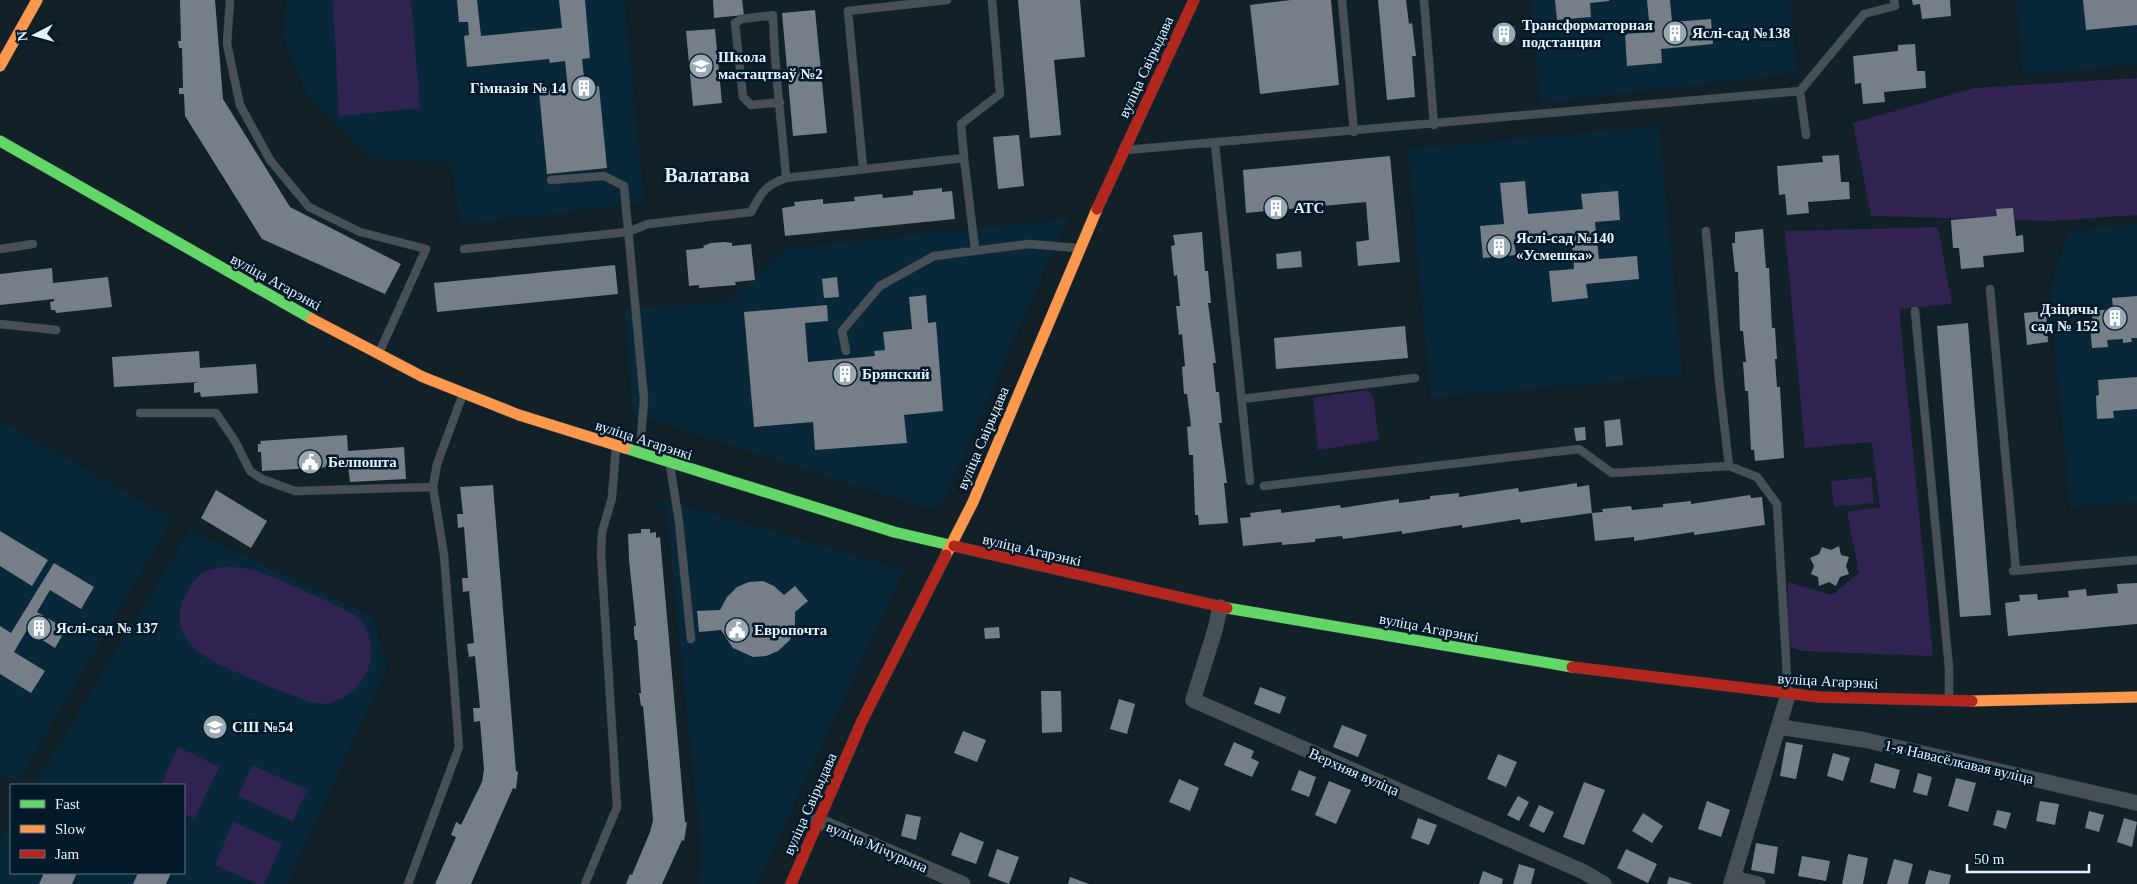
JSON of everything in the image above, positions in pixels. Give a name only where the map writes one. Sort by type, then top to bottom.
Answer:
[{"type":"main road","points":[[0,66],[37,0]]},
{"type":"main road","name":"вуліца Свірыдава","points":[[791,884],[862,721],[973,502],[1079,248],[1194,0]]},
{"type":"main road","name":"вуліца Агарэнкі","points":[[0,141],[278,302],[424,377],[463,394],[670,464],[894,532],[951,547],[1220,607],[1490,655],[1788,695],[1949,702],[2137,697]]},
{"type":"street","name":"Верхняя вуліца","points":[[1220,607],[1215,630],[1193,700],[1207,708],[1584,872],[1604,884]]},
{"type":"street","points":[[1758,884],[1732,881],[1780,727],[1788,695]]},
{"type":"street","name":"1-я Навасёлкавая вуліца","points":[[1780,727],[1865,740],[2137,802]]},
{"type":"street","name":"вуліца Мічурына","points":[[818,821],[963,884]]},
{"type":"lane","points":[[230,0],[226,44],[240,105],[270,160],[309,207],[360,232],[426,249],[379,353]]},
{"type":"lane","points":[[863,168],[848,11],[947,0]]},
{"type":"lane","points":[[975,250],[961,124],[1000,94],[992,0]]},
{"type":"lane","points":[[1342,0],[1354,132]]},
{"type":"lane","points":[[1424,0],[1434,125]]},
{"type":"lane","points":[[1124,150],[1354,132],[1800,91],[1864,14],[1895,6],[1894,0]]},
{"type":"lane","points":[[780,102],[751,105],[743,97],[735,23],[742,19],[773,15],[780,102],[786,178]]},
{"type":"lane","points":[[1800,91],[1806,135]]},
{"type":"lane","points":[[1215,144],[1250,481]]},
{"type":"lane","points":[[464,249],[628,232],[648,224],[751,212],[761,192],[769,184],[786,178],[964,158]]},
{"type":"lane","points":[[551,180],[604,176],[624,186],[644,399],[640,454]]},
{"type":"lane","points":[[1706,232],[1719,380],[1729,466]]},
{"type":"lane","points":[[0,249],[33,244]]},
{"type":"lane","points":[[846,351],[842,331],[880,286],[934,256],[1029,244],[1079,248]]},
{"type":"lane","points":[[1990,289],[2015,571],[2137,560]]},
{"type":"lane","points":[[1915,311],[1950,668],[1949,702]]},
{"type":"lane","points":[[0,324],[56,330]]},
{"type":"lane","points":[[1242,399],[1415,378]]},
{"type":"lane","points":[[408,884],[459,747],[444,555],[433,487],[437,464],[463,394]]},
{"type":"lane","points":[[140,413],[216,413],[235,441],[250,471],[262,479],[295,491],[433,487]]},
{"type":"lane","points":[[585,884],[618,806],[601,554],[602,532],[612,498],[616,446]]},
{"type":"lane","points":[[1264,486],[1580,449],[1612,472],[1729,466],[1757,477],[1777,504],[1788,695]]},
{"type":"lane","points":[[670,464],[679,522],[692,639]]},
{"type":"shaded area","points":[[287,0],[624,0],[644,203],[461,224],[451,163],[371,158],[308,97],[283,37]]},
{"type":"shaded area","points":[[333,0],[411,0],[420,108],[339,116]]},
{"type":"shaded area","points":[[1530,0],[1790,0],[1797,73],[1540,103]]},
{"type":"shaded area","points":[[2016,0],[2137,0],[2137,64],[2023,75]]},
{"type":"shaded area","points":[[2137,78],[2137,215],[2052,221],[1871,216],[1853,123],[1974,88]]},
{"type":"shaded area","points":[[1659,126],[1682,375],[1431,398],[1408,149]]},
{"type":"shaded area","points":[[1067,219],[943,501],[930,509],[633,414],[625,309],[730,301],[783,249]]},
{"type":"shaded area","points":[[2137,224],[2137,501],[2070,508],[2050,293],[2068,231]]},
{"type":"shaded area","points":[[1938,227],[1952,304],[1899,309],[1933,656],[1802,651],[1786,645],[1788,582],[1832,595],[1859,573],[1847,512],[1880,507],[1872,442],[1805,448],[1785,231]]},
{"type":"shaded area","points":[[1367,390],[1373,396],[1379,440],[1318,450],[1313,398]]},
{"type":"shaded area","points":[[0,420],[172,519],[18,782],[0,772]]},
{"type":"shaded area","points":[[1871,477],[1874,503],[1834,507],[1831,481]]},
{"type":"shaded area","points":[[665,500],[904,570],[757,884],[699,884],[702,853]]},
{"type":"shaded area","name":"СШ №54","points":[[190,530],[373,617],[387,668],[287,884],[0,884],[0,841],[10,825],[10,874],[185,874],[185,784],[35,784]]},
{"type":"shaded area","points":[[237,567],[261,573],[327,601],[360,619],[367,631],[371,656],[363,680],[343,697],[330,703],[322,704],[281,691],[218,664],[194,647],[185,637],[180,625],[180,610],[186,594],[202,574],[213,569]]},
{"type":"shaded area","points":[[178,747],[219,767],[194,819],[185,814],[185,784],[161,784]]},
{"type":"shaded area","points":[[252,765],[307,790],[293,821],[238,796]]},
{"type":"shaded area","points":[[233,822],[282,844],[264,884],[258,884],[215,865]]},
{"type":"building","points":[[180,0],[215,0],[223,99],[290,207],[401,264],[385,294],[262,239],[185,116],[184,94],[179,94],[179,88],[183,88],[182,48],[179,48],[178,41],[181,41]]},
{"type":"building","name":"Гімназія № 14","points":[[457,0],[477,0],[481,36],[562,28],[559,0],[585,0],[590,58],[582,59],[585,87],[599,86],[607,168],[547,174],[539,92],[568,89],[565,61],[550,63],[549,59],[467,67],[464,36],[469,35],[468,22],[459,22]]},
{"type":"building","points":[[713,0],[742,0],[744,15],[714,18]]},
{"type":"building","points":[[1018,0],[1080,0],[1085,57],[1054,60],[1061,135],[1030,138]]},
{"type":"building","points":[[1291,0],[1331,0],[1339,85],[1260,94],[1250,5]]},
{"type":"building","points":[[1378,0],[1406,0],[1409,24],[1412,23],[1416,56],[1412,56],[1415,97],[1387,100]]},
{"type":"building","points":[[1555,0],[1609,1],[1590,3],[1591,17],[1557,20]]},
{"type":"building","name":"Яслі-сад №138","points":[[1647,0],[1670,0],[1672,22],[1711,19],[1713,44],[1661,49],[1662,63],[1627,66],[1625,34],[1650,32]]},
{"type":"building","points":[[1912,0],[1950,0],[1951,16],[1922,19],[1920,4],[1913,5]]},
{"type":"building","points":[[2083,0],[2137,0],[2137,25],[2086,30]]},
{"type":"building","points":[[815,10],[827,133],[793,136],[782,13]]},
{"type":"building","name":"Трансформаторная подстанция","points":[[1515,26],[1516,40],[1493,42],[1492,28]]},
{"type":"building","points":[[715,29],[722,103],[693,106],[686,31]]},
{"type":"building","points":[[1915,44],[1917,71],[1925,71],[1926,88],[1884,92],[1885,102],[1863,104],[1861,83],[1855,84],[1853,56],[1898,51],[1898,45]]},
{"type":"building","points":[[1019,135],[1024,186],[998,189],[993,137]]},
{"type":"building","points":[[1839,155],[1841,182],[1849,182],[1850,199],[1808,202],[1809,213],[1787,215],[1785,194],[1779,195],[1777,166],[1823,162],[1822,156]]},
{"type":"building","name":"АТС","points":[[1390,156],[1400,262],[1358,266],[1356,242],[1369,240],[1366,202],[1246,213],[1243,170]]},
{"type":"building","name":"Яслі-сад №140 «Усмешка»","points":[[1525,181],[1528,214],[1583,209],[1581,194],[1618,191],[1620,220],[1595,222],[1599,259],[1637,256],[1639,279],[1586,284],[1588,298],[1552,302],[1549,271],[1574,269],[1571,233],[1514,239],[1516,255],[1483,258],[1480,226],[1504,224],[1500,183]]},
{"type":"building","points":[[942,188],[942,192],[952,191],[955,219],[785,236],[782,208],[795,206],[794,202],[823,199],[823,204],[855,201],[854,197],[882,194],[883,198],[913,195],[913,191]]},
{"type":"building","points":[[2013,208],[2016,236],[2023,235],[2024,252],[1983,256],[1984,267],[1961,269],[1959,248],[1953,248],[1951,220],[1997,216],[1996,209]]},
{"type":"building","points":[[1763,229],[1766,268],[1769,268],[1772,328],[1775,328],[1777,359],[1775,359],[1777,387],[1780,387],[1784,458],[1755,461],[1754,450],[1751,450],[1748,391],[1745,391],[1743,362],[1746,362],[1743,331],[1740,331],[1738,272],[1735,272],[1732,243],[1735,243],[1735,232]]},
{"type":"building","points":[[1202,232],[1205,271],[1208,271],[1211,303],[1208,303],[1216,363],[1213,363],[1216,392],[1219,392],[1222,423],[1219,423],[1227,483],[1224,483],[1228,523],[1199,525],[1198,515],[1195,515],[1193,455],[1189,455],[1187,427],[1191,426],[1187,394],[1184,394],[1182,367],[1185,366],[1182,334],[1179,335],[1176,306],[1180,306],[1177,275],[1174,276],[1171,246],[1175,245],[1173,235]]},
{"type":"building","points":[[711,243],[732,243],[732,246],[751,244],[755,280],[735,282],[736,285],[699,288],[699,285],[689,286],[686,250],[704,248],[703,246]]},
{"type":"building","points":[[1301,251],[1302,267],[1277,269],[1276,254]]},
{"type":"building","points":[[615,265],[618,294],[437,312],[434,283]]},
{"type":"building","points":[[52,268],[53,283],[108,277],[112,307],[56,313],[55,310],[51,310],[50,302],[54,301],[54,299],[0,305],[0,274]]},
{"type":"building","points":[[837,277],[839,297],[824,298],[822,279]]},
{"type":"building","name":"Брянский","points":[[926,295],[928,323],[936,322],[943,411],[904,415],[907,443],[815,450],[813,422],[754,427],[744,312],[827,305],[828,321],[805,323],[808,362],[875,356],[874,351],[885,350],[883,332],[912,329],[909,297]]},
{"type":"building","name":"Дзіцячы сад № 152","points":[[2137,296],[2137,338],[2131,338],[2132,342],[2123,343],[2123,339],[2107,340],[2108,347],[2092,348],[2090,326],[2093,326],[2092,311],[2113,309],[2112,298]]},
{"type":"building","points":[[2046,311],[2048,342],[2027,345],[2024,313]]},
{"type":"building","points":[[1968,323],[1991,615],[1960,617],[1937,326]]},
{"type":"building","points":[[1405,326],[1408,358],[1276,369],[1274,338]]},
{"type":"building","points":[[199,351],[200,368],[256,364],[258,393],[201,397],[200,392],[194,393],[194,383],[199,382],[114,387],[112,357]]},
{"type":"building","points":[[2137,377],[2137,409],[2113,411],[2114,418],[2097,419],[2096,396],[2099,395],[2098,380]]},
{"type":"building","points":[[1620,419],[1623,445],[1606,447],[1604,421]]},
{"type":"building","points":[[1585,427],[1586,440],[1576,441],[1574,428]]},
{"type":"building","points":[[347,435],[348,451],[404,447],[406,479],[350,482],[348,466],[262,471],[261,452],[258,452],[258,444],[261,444],[260,441]]},
{"type":"building","points":[[1577,483],[1577,487],[1589,485],[1592,513],[1521,523],[1520,519],[1462,528],[1462,525],[1402,534],[1402,531],[1343,539],[1342,536],[1315,539],[1315,542],[1282,545],[1282,542],[1243,546],[1240,518],[1251,517],[1250,513],[1281,509],[1281,513],[1340,505],[1341,508],[1399,499],[1399,503],[1430,499],[1430,496],[1459,493],[1459,497],[1518,488],[1519,492]]},
{"type":"building","points":[[493,485],[516,771],[518,772],[516,789],[513,788],[471,884],[435,884],[456,837],[451,835],[456,822],[461,825],[482,782],[484,769],[480,721],[474,722],[473,708],[480,708],[475,656],[469,657],[467,644],[474,643],[469,591],[463,592],[462,578],[468,578],[464,527],[458,528],[457,514],[463,514],[460,487]]},
{"type":"building","points":[[216,490],[267,521],[251,548],[201,518]]},
{"type":"building","points":[[1750,495],[1751,498],[1762,497],[1765,525],[1694,535],[1694,532],[1634,541],[1634,537],[1595,541],[1592,513],[1603,512],[1602,509],[1631,506],[1632,510],[1663,507],[1663,504],[1691,501],[1691,504]]},
{"type":"building","points":[[641,529],[650,529],[650,533],[656,532],[656,538],[660,537],[685,822],[687,823],[684,841],[682,840],[662,884],[626,884],[630,874],[632,875],[653,820],[643,706],[641,706],[639,693],[641,693],[637,640],[635,640],[634,634],[634,626],[636,626],[629,560],[628,534],[641,533]]},
{"type":"building","name":"Яслі-сад № 137","points":[[0,531],[48,560],[32,586],[0,566]]},
{"type":"building","points":[[1839,546],[1841,555],[1849,557],[1846,566],[1849,574],[1840,577],[1836,586],[1829,582],[1819,586],[1818,577],[1811,574],[1814,566],[1810,558],[1819,554],[1822,547],[1831,550]]},
{"type":"building","name":"Яслі-сад № 137","points":[[54,563],[94,587],[81,609],[50,590],[37,612],[66,629],[55,648],[27,630],[14,652],[45,671],[31,693],[0,674],[0,626],[11,633]]},
{"type":"building","points":[[763,581],[774,586],[784,595],[795,586],[808,601],[795,612],[795,627],[790,640],[778,651],[766,656],[753,657],[733,648],[721,630],[699,632],[697,611],[720,610],[727,597],[737,587],[749,582]]},
{"type":"building","points":[[2137,583],[2137,624],[2008,636],[2005,603],[2020,601],[2019,595],[2037,594],[2038,600],[2069,597],[2068,591],[2086,589],[2087,596],[2118,593],[2117,584]]},
{"type":"building","points":[[999,627],[1000,638],[985,639],[984,628]]},
{"type":"building","points":[[1260,687],[1286,697],[1280,714],[1254,704]]},
{"type":"building","points":[[1041,691],[1061,691],[1062,732],[1042,733]]},
{"type":"building","points":[[1119,699],[1135,704],[1127,734],[1110,729]]},
{"type":"building","points":[[1342,725],[1367,735],[1358,757],[1333,747]]},
{"type":"building","points":[[963,731],[986,740],[977,762],[954,753]]},
{"type":"building","points":[[1234,742],[1254,751],[1251,758],[1259,762],[1252,777],[1224,765]]},
{"type":"building","points":[[1786,742],[1803,745],[1796,779],[1780,776]]},
{"type":"building","points":[[1833,753],[1850,758],[1843,781],[1827,776]]},
{"type":"building","points":[[1498,754],[1517,762],[1506,787],[1487,779]]},
{"type":"building","points":[[1875,763],[1900,770],[1895,789],[1870,782]]},
{"type":"building","points":[[1299,770],[1316,777],[1309,797],[1291,790]]},
{"type":"building","points":[[1918,773],[1932,777],[1927,796],[1913,792]]},
{"type":"building","points":[[1956,778],[1976,783],[1968,812],[1948,806]]},
{"type":"building","points":[[1179,779],[1199,788],[1190,811],[1169,802]]},
{"type":"building","points":[[1329,781],[1351,790],[1336,824],[1315,815]]},
{"type":"building","points":[[1584,782],[1605,790],[1584,845],[1563,837]]},
{"type":"building","points":[[1518,796],[1529,802],[1519,821],[1507,815]]},
{"type":"building","points":[[1707,801],[1730,810],[1721,837],[1698,829]]},
{"type":"building","points":[[2040,801],[2059,804],[2055,825],[2036,821]]},
{"type":"building","points":[[1539,805],[1554,812],[1544,833],[1529,826]]},
{"type":"building","points":[[1997,810],[2011,813],[2006,829],[1993,825]]},
{"type":"building","points":[[2089,811],[2104,815],[2099,832],[2085,828]]},
{"type":"building","points":[[1643,813],[1663,826],[1652,843],[1632,831]]},
{"type":"building","points":[[906,814],[921,817],[916,840],[901,836]]},
{"type":"building","points":[[1418,818],[1437,825],[1429,845],[1411,838]]},
{"type":"building","points":[[2124,818],[2137,822],[2132,847],[2117,842]]},
{"type":"building","points":[[960,832],[984,842],[976,864],[951,855]]},
{"type":"building","points":[[1756,843],[1778,847],[1774,874],[1751,870]]},
{"type":"building","points":[[997,849],[1019,857],[1009,884],[988,876]]},
{"type":"building","points":[[1626,849],[1657,864],[1648,883],[1617,868]]},
{"type":"building","points":[[1848,854],[1868,858],[1863,884],[1842,884]]},
{"type":"building","points":[[1802,856],[1830,861],[1826,881],[1798,876]]},
{"type":"building","points":[[1894,859],[1913,864],[1908,884],[1887,884]]},
{"type":"building","points":[[1519,864],[1535,869],[1531,884],[1513,884]]},
{"type":"building","points":[[1929,870],[1951,875],[1949,884],[1925,884]]},
{"type":"building","points":[[1483,871],[1503,879],[1502,884],[1479,884]]},
{"type":"building","points":[[44,874],[77,874],[72,884],[39,884]]},
{"type":"building","points":[[138,874],[171,874],[166,884],[133,884]]},
{"type":"building","points":[[1070,877],[1089,884],[1068,884]]},
{"type":"building","points":[[1669,877],[1691,883],[1691,884],[1667,884]]},
{"type":"traffic: fast","points":[[0,141],[312,319]]},
{"type":"traffic: fast","points":[[625,448],[894,532],[954,546]]},
{"type":"traffic: fast","points":[[1227,608],[1572,667]]},
{"type":"traffic: slow","points":[[0,66],[37,0]]},
{"type":"traffic: slow","points":[[946,555],[973,502],[1097,209]]},
{"type":"traffic: slow","points":[[312,319],[423,377],[519,415],[625,448]]},
{"type":"traffic: slow","points":[[1972,701],[2137,697]]},
{"type":"traffic: jam","points":[[1097,209],[1194,0]]},
{"type":"traffic: jam","points":[[954,546],[1227,608]]},
{"type":"traffic: jam","points":[[791,884],[862,721],[946,555]]},
{"type":"traffic: jam","points":[[1572,667],[1819,697],[1972,701]]},
{"type":"place","name":"Яслі-сад №138","points":[[1675,33]]},
{"type":"place","name":"Трансформаторная подстанция","points":[[1504,34]]},
{"type":"place","name":"Школа мастацтваў №2","points":[[701,66]]},
{"type":"place","name":"Гімназія № 14","points":[[584,88]]},
{"type":"place","name":"АТС","points":[[1276,208]]},
{"type":"place","name":"Яслі-сад №140 «Усмешка»","points":[[1499,247]]},
{"type":"place","name":"Дзіцячы сад № 152","points":[[2115,318]]},
{"type":"place","name":"Брянский","points":[[845,374]]},
{"type":"place","name":"Белпошта","points":[[310,462]]},
{"type":"place","name":"Яслі-сад № 137","points":[[39,628]]},
{"type":"place","name":"Европочта","points":[[737,630]]},
{"type":"place","name":"СШ №54","points":[[215,727]]},
{"type":"district","name":"Валатава","points":[[707,175]]}]
